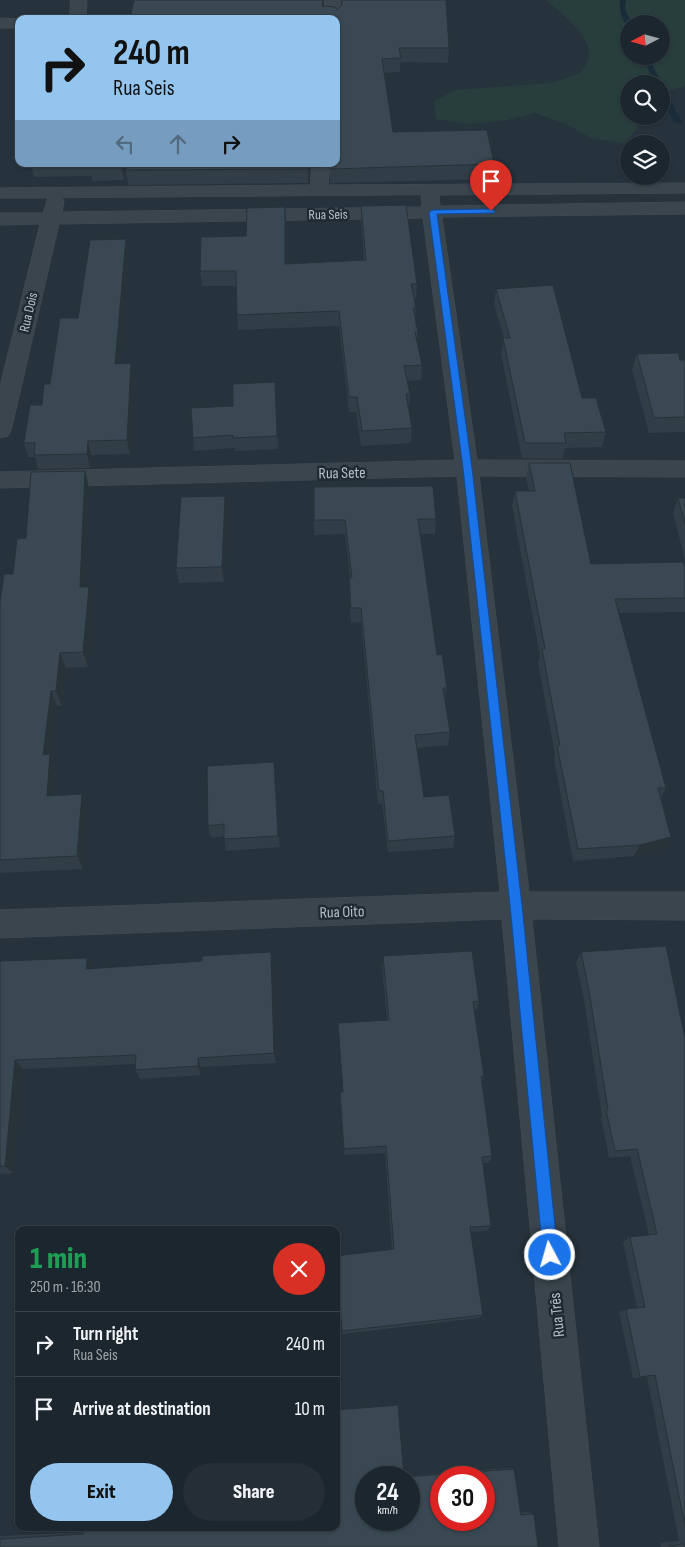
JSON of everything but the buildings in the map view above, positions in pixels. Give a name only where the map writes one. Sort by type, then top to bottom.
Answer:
[{"type":"street","points":[[78,15],[79,0]]},
{"type":"street","points":[[332,15],[333,0]]},
{"type":"street","points":[[0,23],[15,23]]},
{"type":"street","points":[[318,191],[321,167]]},
{"type":"street","points":[[0,194],[318,191],[431,201],[685,188]]},
{"type":"street","name":"Rua Dois","points":[[0,431],[57,194]]},
{"type":"street","name":"Rua Seis","points":[[0,219],[50,219],[431,201],[685,208]]},
{"type":"street","name":"Rua Três","points":[[431,201],[468,468],[516,905],[579,1547]]},
{"type":"street","name":"Rua Sete","points":[[0,480],[468,468],[685,468]]},
{"type":"street","name":"Rua Oito","points":[[0,924],[516,905],[685,906]]},
{"type":"green space","points":[[546,0],[685,0],[685,86],[670,90],[670,75],[620,75],[620,125],[638,125],[631,135],[620,135],[620,142],[591,138],[566,124],[535,113],[507,120],[471,124],[436,119],[434,101],[456,90],[551,83],[579,74],[588,60],[589,51],[581,34],[567,18]]},
{"type":"waterway","points":[[623,0],[622,9],[625,15]]},
{"type":"waterway","points":[[650,65],[654,75]]},
{"type":"waterway","points":[[670,106],[678,122]]},
{"type":"route","points":[[491,211],[433,212],[468,468],[516,905],[550,1255]]}]
